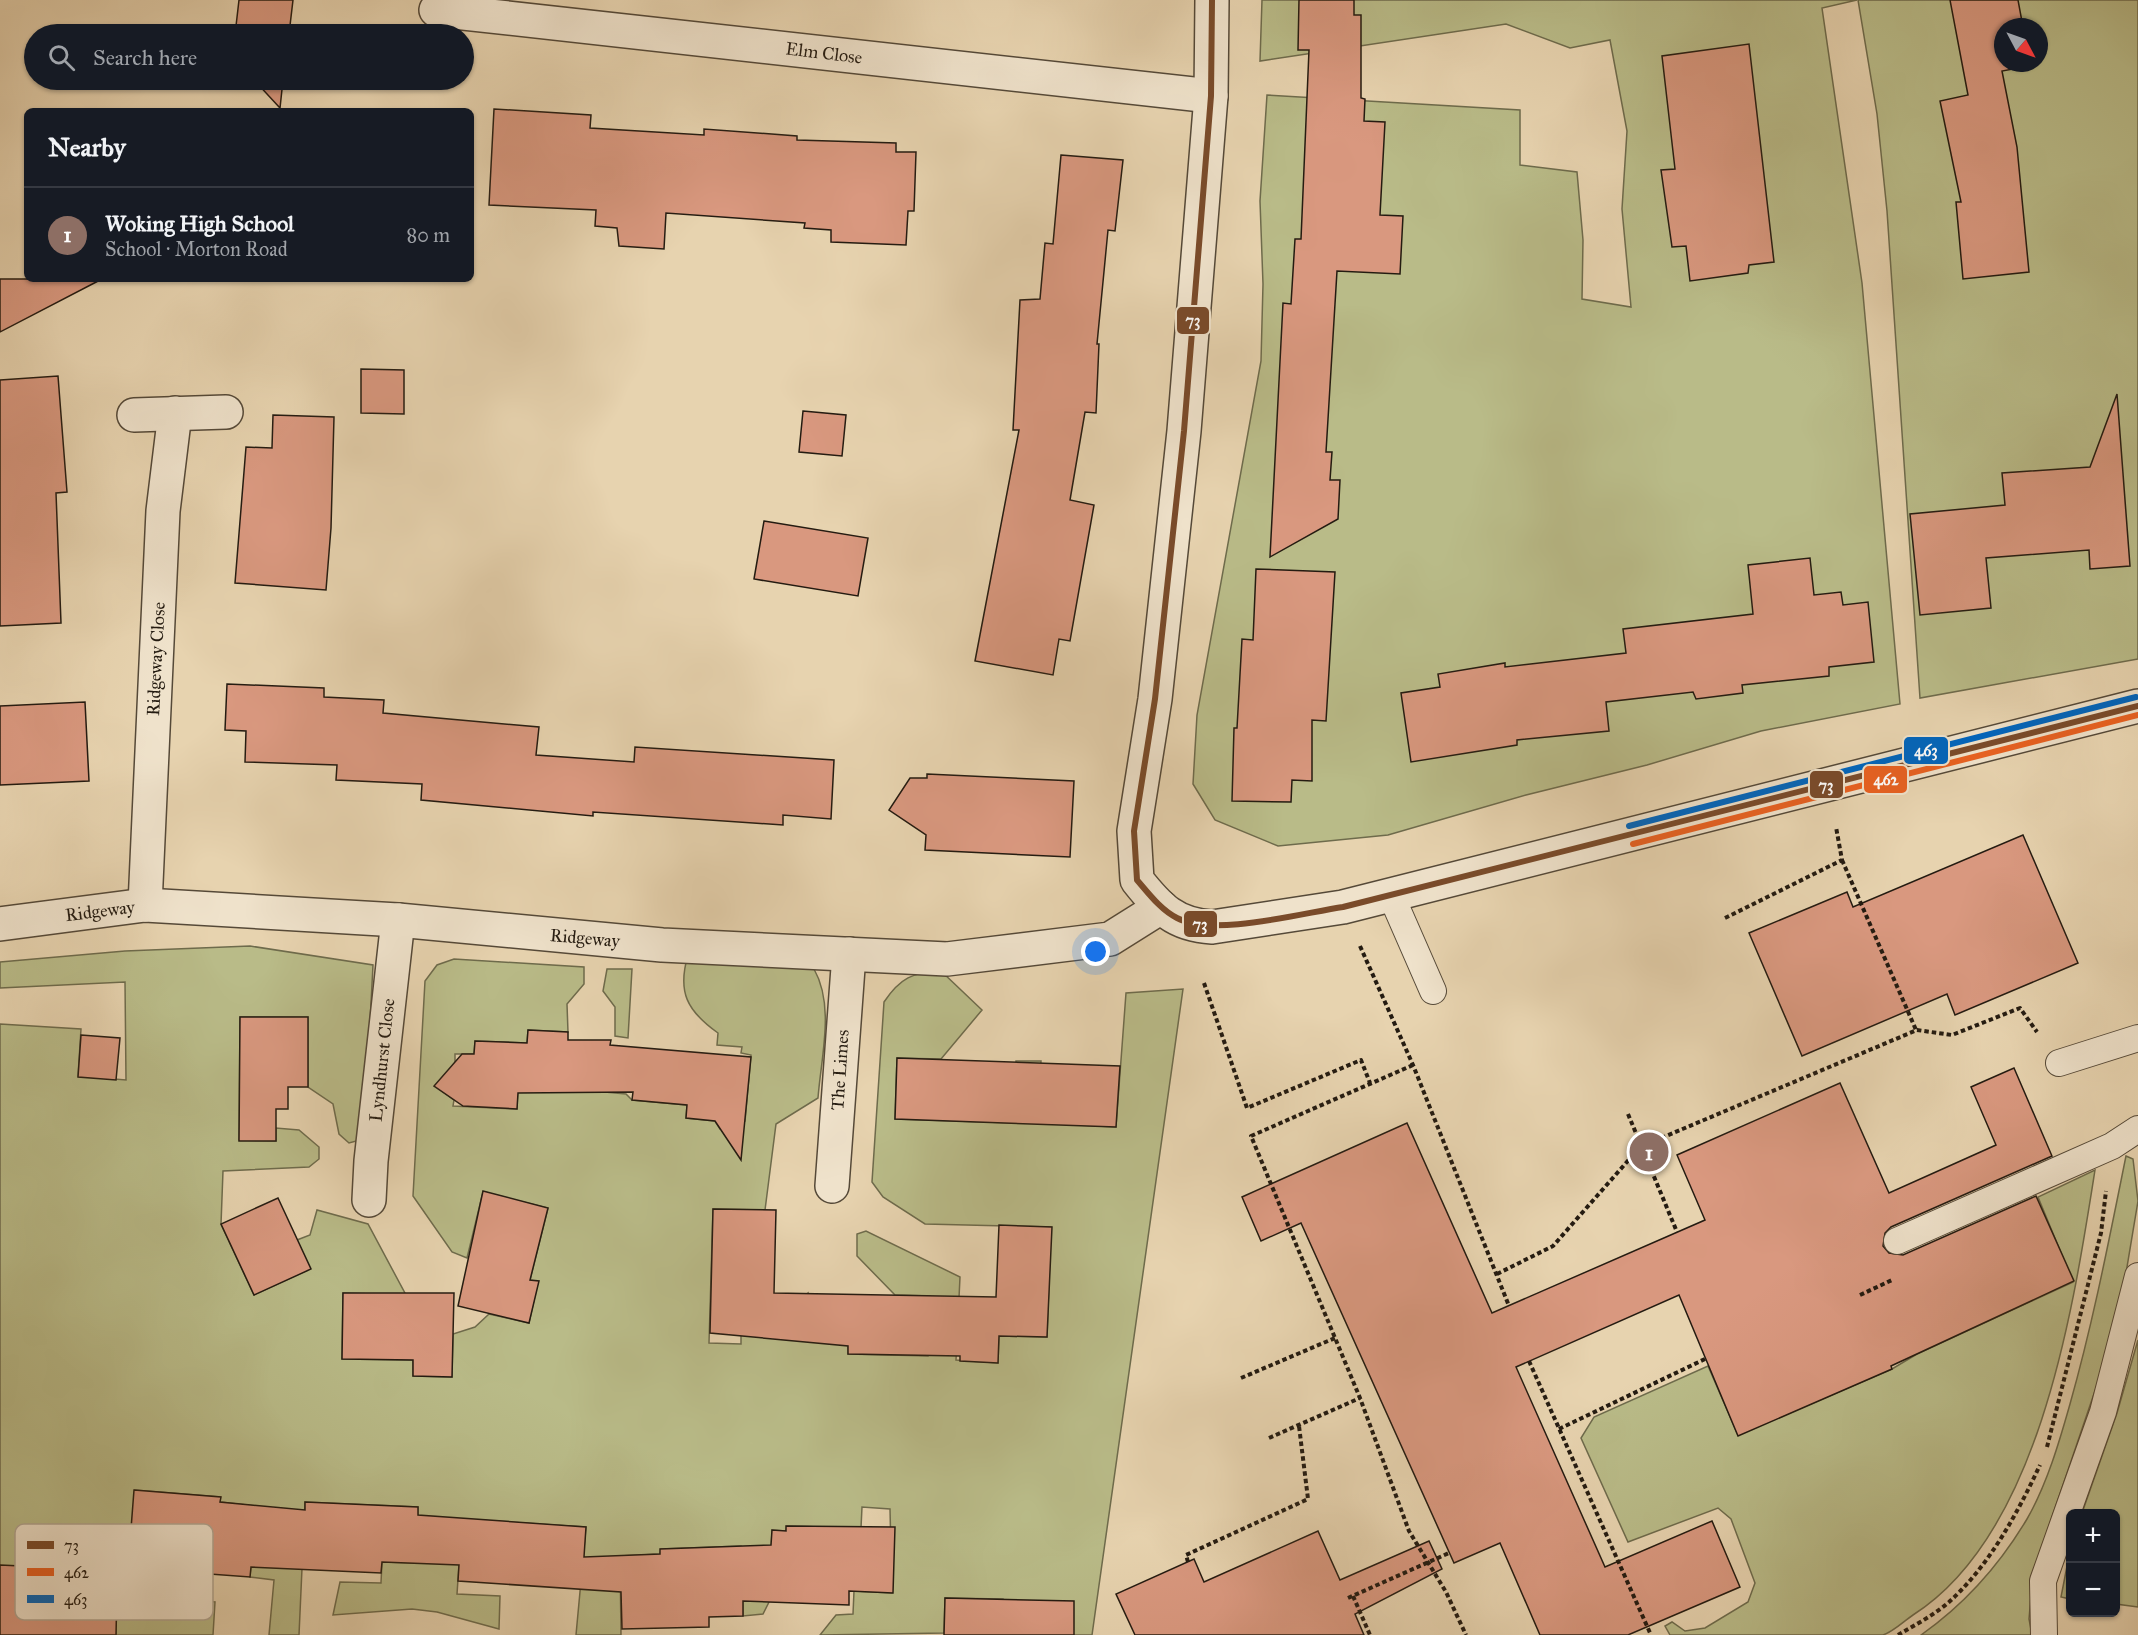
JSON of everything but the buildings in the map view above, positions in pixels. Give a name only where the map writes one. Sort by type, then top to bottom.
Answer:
[{"type":"street","points":[[1212,0],[1211,96],[1182,459],[1155,699],[1134,831],[1137,880],[1174,918],[1193,926],[1212,927],[1343,908],[2138,706]]},
{"type":"street","name":"Elm Close","points":[[436,10],[1211,96]]},
{"type":"street","points":[[134,415],[226,412]]},
{"type":"street","name":"Ridgeway Close","points":[[145,905],[163,511],[175,413]]},
{"type":"street","name":"Ridgeway","points":[[0,924],[145,905],[398,920],[662,945],[948,958],[1110,939],[1161,907]]},
{"type":"street","name":"Lyndhurst Close","points":[[369,1200],[370,1161],[398,920]]},
{"type":"street","name":"The Limes","points":[[832,1186],[849,954]]},
{"type":"lane","points":[[1391,895],[1433,991]]},
{"type":"lane","points":[[2059,1063],[2138,1038]]},
{"type":"lane","points":[[1897,1241],[2112,1146],[2138,1129]]},
{"type":"lane","points":[[2044,1635],[2043,1581],[2103,1412],[2138,1276]]},
{"type":"path","points":[[1828,784],[1842,860],[1917,1030]]},
{"type":"path","points":[[1725,918],[1842,860]]},
{"type":"path","points":[[1343,908],[1413,1065],[1509,1306]]},
{"type":"path","points":[[1204,983],[1247,1108],[1361,1060],[1371,1084]]},
{"type":"path","points":[[1497,1274],[1552,1246],[1640,1147],[1917,1030],[1952,1035],[2019,1008],[2059,1063]]},
{"type":"path","points":[[1413,1065],[1251,1136],[1360,1398],[1409,1531],[1466,1635]]},
{"type":"path","points":[[1629,1114],[1640,1147],[1677,1232]]},
{"type":"path","points":[[2046,1449],[2101,1233],[2112,1146]]},
{"type":"path","points":[[1241,1378],[1335,1338]]},
{"type":"path","points":[[1559,1429],[1705,1359]]},
{"type":"path","points":[[1529,1361],[1651,1635]]},
{"type":"path","points":[[1269,1438],[1360,1398]]},
{"type":"path","points":[[1188,1562],[1186,1555],[1308,1499],[1299,1426]]},
{"type":"path","points":[[1898,1635],[1948,1603],[1980,1568],[2019,1510],[2043,1460]]},
{"type":"path","points":[[1370,1635],[1350,1597],[1449,1553]]},
{"type":"green space","points":[[1262,0],[1857,0],[1822,8],[1862,283],[1900,704],[1761,731],[1647,765],[1526,795],[1388,835],[1278,846],[1215,820],[1193,784],[1197,715],[1261,361],[1263,284],[1260,201],[1267,95],[1520,110],[1520,165],[1577,172],[1583,240],[1582,299],[1631,307],[1622,209],[1627,131],[1610,40],[1570,48],[1506,24],[1260,61]]},
{"type":"green space","points":[[1858,0],[2138,0],[2138,659],[1920,698],[1887,211],[1877,114]]},
{"type":"green space","points":[[250,946],[373,965],[364,1139],[349,1143],[339,1134],[333,1104],[308,1087],[308,1017],[240,1017],[239,1140],[276,1141],[276,1128],[299,1130],[319,1147],[319,1159],[309,1167],[223,1171],[221,1224],[254,1295],[310,1269],[297,1240],[310,1235],[317,1210],[368,1224],[406,1295],[343,1293],[342,1359],[413,1360],[413,1376],[452,1377],[453,1334],[475,1327],[489,1314],[529,1323],[538,1282],[530,1280],[548,1208],[483,1192],[467,1258],[452,1252],[413,1196],[425,981],[437,965],[454,959],[584,967],[584,984],[567,1004],[568,1032],[528,1030],[527,1043],[475,1041],[474,1054],[455,1054],[455,1062],[442,1091],[454,1100],[453,1106],[517,1109],[518,1084],[626,1094],[632,1100],[687,1105],[686,1118],[715,1121],[720,1129],[733,1130],[745,1121],[751,1055],[741,1053],[742,1047],[717,1045],[718,1033],[707,1025],[692,1008],[684,990],[688,955],[814,969],[824,999],[825,1015],[824,1049],[818,1098],[776,1124],[765,1210],[713,1209],[709,1343],[741,1344],[741,1315],[800,1299],[808,1293],[808,1332],[848,1332],[848,1354],[928,1356],[930,1296],[895,1295],[857,1256],[857,1234],[866,1231],[960,1277],[956,1360],[998,1363],[999,1336],[1047,1337],[1051,1227],[925,1224],[883,1197],[872,1182],[884,1002],[896,987],[908,978],[941,971],[982,1010],[941,1059],[897,1058],[895,1119],[1014,1123],[1016,1061],[1041,1061],[1038,1123],[1116,1127],[1126,993],[1183,989],[1092,1635],[1003,1635],[1003,1599],[945,1598],[944,1633],[820,1635],[836,1615],[853,1614],[854,1591],[892,1593],[890,1509],[862,1507],[861,1528],[787,1526],[786,1531],[772,1530],[769,1602],[763,1614],[743,1616],[741,1546],[661,1549],[660,1554],[620,1556],[621,1635],[576,1635],[586,1527],[462,1519],[457,1594],[500,1596],[499,1629],[437,1612],[412,1609],[333,1615],[340,1582],[381,1583],[382,1562],[416,1563],[418,1507],[305,1502],[299,1635],[269,1635],[274,1580],[250,1577],[257,1506],[220,1502],[220,1497],[135,1490],[149,1524],[15,1524],[15,1577],[0,1565],[0,1024],[81,1029],[78,1076],[126,1080],[125,982],[0,988],[0,962],[125,951]]},
{"type":"green space","points":[[607,969],[632,969],[628,1038],[615,1036],[615,1007],[603,991]]},
{"type":"green space","points":[[2126,1156],[2133,1159],[2138,1201],[2125,1279],[2099,1379],[2033,1573],[2029,1619],[2032,1635],[1921,1635],[1966,1597],[1993,1568],[2027,1519],[2041,1492],[2066,1419],[2086,1343]]},
{"type":"green space","points":[[2095,1170],[2075,1287],[2061,1351],[2043,1414],[2021,1475],[1992,1531],[1956,1578],[1913,1615],[1883,1635],[1670,1635],[1665,1626],[1672,1622],[1685,1631],[1705,1628],[1748,1602],[1755,1583],[1731,1519],[1718,1508],[1628,1542],[1581,1438],[1594,1417],[1708,1366],[1738,1435],[1892,1369],[1917,1354],[2073,1282],[2038,1197]]},
{"type":"green space","points":[[2138,1340],[2138,1607],[2120,1605],[2120,1509],[2083,1509],[2117,1413]]},
{"type":"green space","points":[[2066,1571],[2066,1598],[2061,1597]]},
{"type":"green space","points":[[213,1602],[215,1602],[213,1635],[116,1635],[116,1620],[213,1620]]},
{"type":"green space","points":[[72,1620],[99,1620],[91,1635]]},
{"type":"transit line","name":"73","points":[[1212,0],[1211,96],[1184,431],[1155,699],[1134,831],[1137,880],[1166,911],[1177,918],[1193,923],[1212,925],[1258,922],[1343,907],[2138,706]]},
{"type":"transit line","name":"463","points":[[1629,826],[2136,697]]},
{"type":"transit line","name":"462","points":[[1633,844],[2138,715]]},
{"type":"place","name":"Woking High School","points":[[1649,1152]]}]
